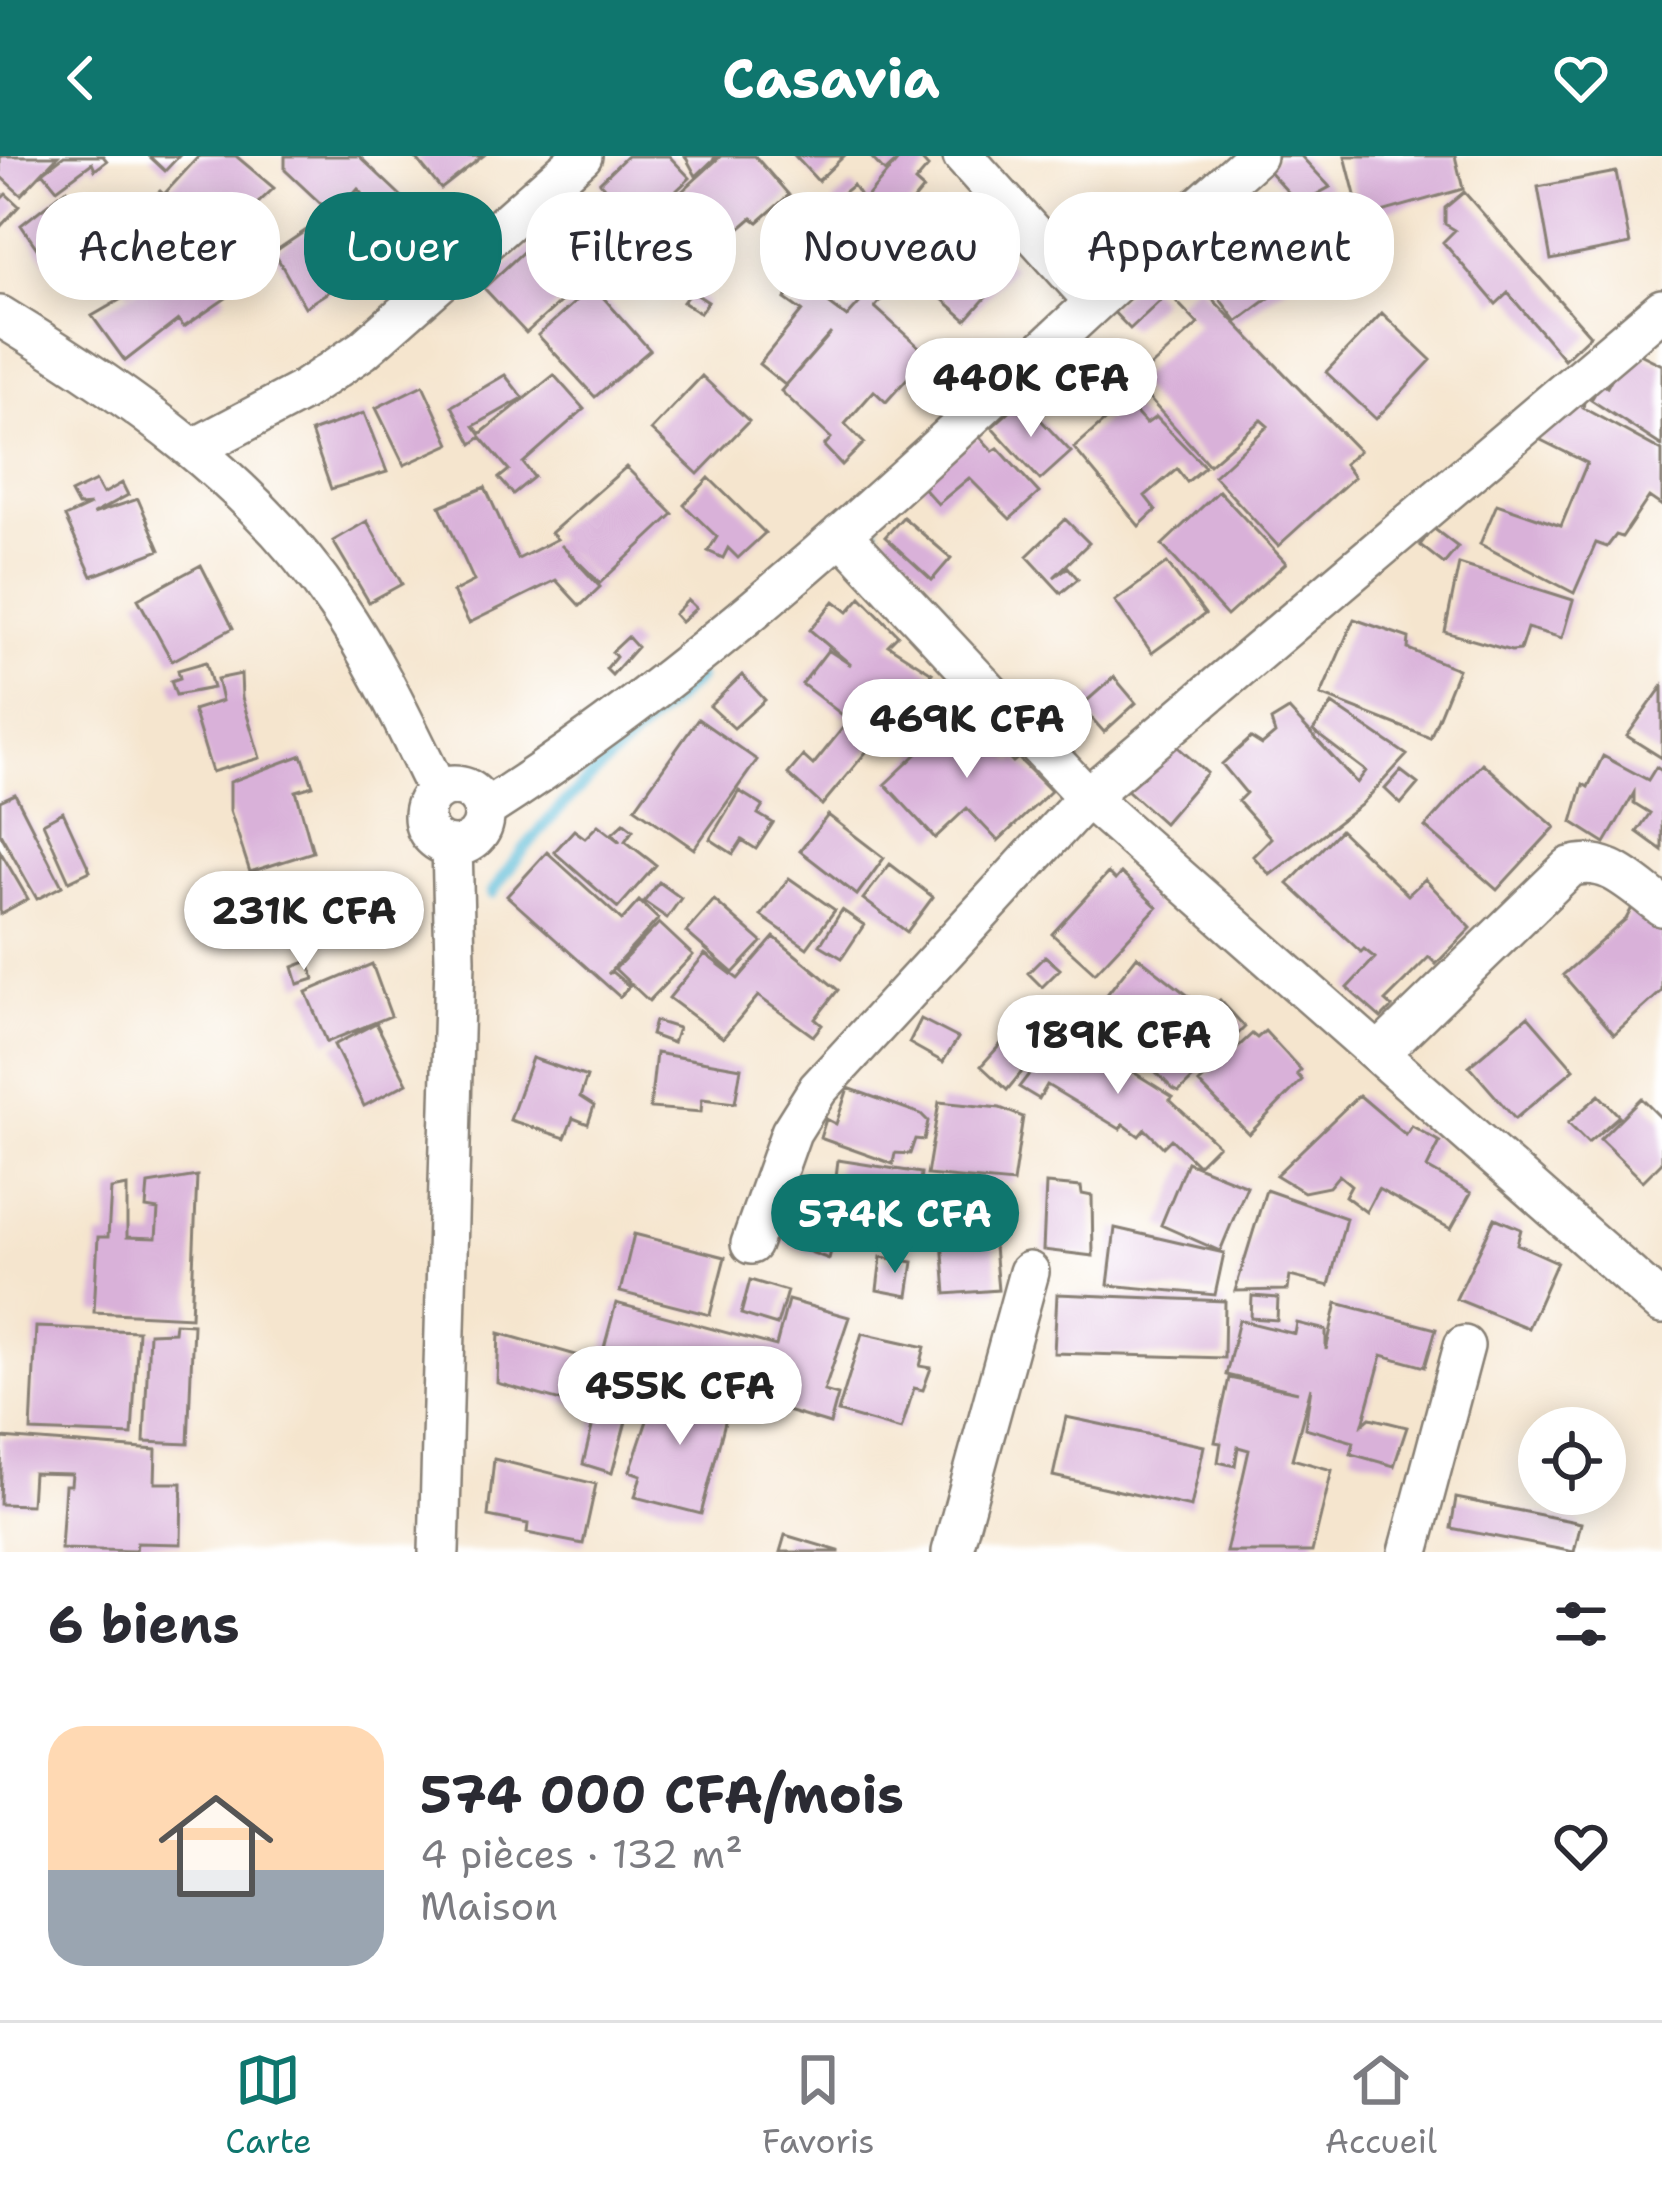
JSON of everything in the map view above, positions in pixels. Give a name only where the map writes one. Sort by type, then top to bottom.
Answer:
[{"type":"street","points":[[193,449],[301,392],[363,350],[582,156]]},
{"type":"street","points":[[963,156],[1044,246]]},
{"type":"street","points":[[1215,192],[1256,156]]},
{"type":"street","points":[[484,810],[573,754],[841,534],[1093,300]]},
{"type":"street","points":[[751,1244],[791,1132],[818,1089],[1087,797],[1662,309]]},
{"type":"street","points":[[0,316],[193,449],[233,482],[335,601],[376,666],[437,790]]},
{"type":"street","points":[[841,534],[1087,797],[1662,1304]]},
{"type":"street","points":[[466,787],[484,810],[481,832],[452,846],[426,829],[424,808],[437,790],[466,787]]},
{"type":"street","points":[[439,1552],[455,960],[452,846]]},
{"type":"street","points":[[1380,1052],[1570,867],[1590,860],[1608,867],[1662,906]]},
{"type":"street","points":[[952,1552],[1029,1272]]},
{"type":"street","points":[[1409,1552],[1464,1346]]},
{"type":"building","points":[[0,156],[58,156],[21,195],[0,176]]},
{"type":"building","points":[[64,156],[103,156],[107,161],[95,170],[92,163],[57,189],[43,172]]},
{"type":"building","points":[[149,156],[179,156],[165,171]]},
{"type":"building","points":[[199,156],[236,156],[274,188],[270,192],[166,192]]},
{"type":"building","points":[[285,156],[359,156],[397,192],[308,192],[285,170]]},
{"type":"building","points":[[414,156],[483,156],[441,189]]},
{"type":"building","points":[[627,156],[669,156],[690,178],[675,192],[607,192],[600,182]]},
{"type":"building","points":[[685,156],[717,156],[696,176]]},
{"type":"building","points":[[721,156],[755,156],[786,192],[760,192],[760,220],[752,218],[736,232],[736,192],[681,192]]},
{"type":"building","points":[[795,156],[844,156],[818,181]]},
{"type":"building","points":[[870,156],[918,156],[928,167],[915,182],[923,189],[921,192],[871,192],[898,160],[885,172]]},
{"type":"building","points":[[1278,156],[1301,156],[1330,187],[1321,192],[1288,192],[1266,168]]},
{"type":"building","points":[[1345,156],[1455,156],[1463,189],[1394,209],[1394,192],[1354,192]]},
{"type":"building","points":[[1616,172],[1630,244],[1551,260],[1538,187]]},
{"type":"building","points":[[1464,192],[1590,335],[1564,359],[1508,293],[1496,304],[1443,242],[1455,230],[1445,224],[1445,208]]},
{"type":"building","points":[[6,194],[19,206],[0,227],[0,200]]},
{"type":"building","points":[[36,213],[36,247],[21,225]]},
{"type":"building","points":[[304,232],[304,300],[316,300],[305,307],[280,263],[280,248]]},
{"type":"building","points":[[526,249],[526,300],[562,300],[526,333],[495,300],[502,300],[502,271]]},
{"type":"building","points":[[120,300],[223,300],[184,327],[178,320],[125,361],[92,316]]},
{"type":"building","points":[[577,300],[605,300],[650,350],[595,397],[538,335]]},
{"type":"building","points":[[705,300],[708,302],[700,313],[683,302]]},
{"type":"building","points":[[786,300],[824,300],[847,317],[862,300],[881,300],[875,307],[928,355],[886,402],[874,391],[845,424],[864,443],[842,465],[824,446],[831,438],[781,391],[831,333],[785,385],[759,364],[802,311]]},
{"type":"building","points":[[943,300],[984,300],[966,320]]},
{"type":"building","points":[[1116,300],[1161,300],[1130,329],[1109,307]]},
{"type":"building","points":[[1213,300],[1359,451],[1344,464],[1354,477],[1278,546],[1214,476],[1268,426],[1261,420],[1209,465],[1134,382],[1198,324],[1177,302]]},
{"type":"building","points":[[1220,300],[1267,300],[1237,322]]},
{"type":"building","points":[[1382,313],[1431,360],[1376,419],[1326,372]]},
{"type":"building","points":[[1097,348],[1124,377],[1113,388],[1086,359]]},
{"type":"building","points":[[1628,348],[1662,365],[1662,446],[1591,400],[1601,383],[1607,387]]},
{"type":"building","points":[[505,375],[523,398],[474,426],[480,434],[554,375],[584,409],[523,463],[534,477],[513,494],[499,478],[509,470],[481,437],[472,444],[452,406]]},
{"type":"building","points":[[702,376],[749,421],[698,474],[651,430]]},
{"type":"building","points":[[423,385],[450,444],[404,465],[376,408]]},
{"type":"building","points":[[1572,396],[1584,402],[1583,408],[1662,451],[1662,506],[1649,497],[1622,537],[1616,535],[1607,547],[1596,543],[1574,593],[1480,544],[1497,504],[1561,526],[1587,463],[1539,439]]},
{"type":"building","points":[[1022,400],[1071,452],[1040,480],[992,427]]},
{"type":"building","points":[[1126,402],[1146,424],[1156,417],[1205,467],[1187,482],[1177,469],[1145,496],[1156,510],[1139,526],[1074,448]]},
{"type":"building","points":[[364,413],[387,472],[331,489],[311,432]]},
{"type":"building","points":[[979,436],[993,451],[998,448],[1039,493],[1010,519],[969,478],[938,504],[918,482]]},
{"type":"building","points":[[626,467],[673,514],[600,583],[561,545],[600,587],[580,606],[556,580],[469,623],[453,592],[474,581],[440,506],[485,487],[518,559],[557,539],[551,533]]},
{"type":"building","points":[[709,478],[765,533],[738,558],[728,548],[723,558],[708,551],[717,537],[684,505]]},
{"type":"building","points":[[96,481],[103,494],[122,483],[128,495],[93,514],[138,499],[160,550],[92,576],[65,517],[91,505],[78,506],[71,493]]},
{"type":"building","points":[[1219,491],[1286,563],[1227,616],[1162,545]]},
{"type":"building","points":[[903,517],[951,558],[932,580],[885,537]]},
{"type":"building","points":[[1065,519],[1089,543],[1054,577],[1068,567],[1078,579],[1061,593],[1027,556]]},
{"type":"building","points":[[367,521],[402,584],[369,602],[333,541]]},
{"type":"building","points":[[1433,528],[1458,547],[1444,564],[1420,545]]},
{"type":"building","points":[[1167,563],[1205,614],[1152,653],[1115,601]]},
{"type":"building","points":[[1459,564],[1573,600],[1562,638],[1527,628],[1520,650],[1511,651],[1445,632]]},
{"type":"building","points":[[201,565],[233,628],[172,661],[138,599]]},
{"type":"building","points":[[861,597],[898,635],[888,645],[932,673],[822,805],[788,774],[803,756],[813,765],[859,708],[855,704],[845,717],[802,684],[828,650],[851,665],[810,630],[834,601],[848,612]]},
{"type":"building","points":[[688,600],[696,608],[681,622],[674,614]]},
{"type":"building","points":[[1354,619],[1409,638],[1408,649],[1458,669],[1430,738],[1321,695]]},
{"type":"building","points":[[628,637],[637,647],[612,675],[606,669],[616,657],[612,652]]},
{"type":"building","points":[[206,662],[213,688],[176,695],[171,681],[180,678],[178,670]]},
{"type":"building","points":[[241,674],[242,698],[260,758],[212,772],[193,710],[222,701],[217,679]]},
{"type":"building","points":[[742,675],[765,700],[734,728],[710,706]]},
{"type":"building","points":[[1114,677],[1136,703],[1104,732],[1081,706]]},
{"type":"building","points":[[1662,687],[1662,758],[1627,736]]},
{"type":"building","points":[[1332,704],[1407,755],[1361,805],[1270,875],[1253,856],[1271,838],[1238,801],[1246,793],[1222,764],[1251,738],[1262,745],[1275,734],[1271,721],[1289,710],[1357,783],[1366,771],[1313,731]]},
{"type":"building","points":[[963,710],[1013,762],[1018,758],[1051,791],[998,841],[967,808],[935,838],[885,784]]},
{"type":"building","points":[[698,719],[757,760],[694,849],[635,808]]},
{"type":"building","points":[[1171,741],[1207,773],[1164,823],[1127,790]]},
{"type":"building","points":[[302,755],[313,786],[296,791],[313,852],[250,872],[230,810],[230,782]]},
{"type":"building","points":[[1603,756],[1648,780],[1656,767],[1662,771],[1662,850],[1637,832],[1650,813],[1634,803],[1634,793],[1605,843],[1572,822],[1583,784],[1588,787]]},
{"type":"building","points":[[1482,763],[1555,827],[1497,890],[1425,827]]},
{"type":"building","points":[[1401,771],[1418,784],[1401,804],[1385,789]]},
{"type":"building","points":[[739,791],[763,806],[758,814],[773,823],[756,849],[742,840],[733,854],[710,839]]},
{"type":"building","points":[[15,794],[62,886],[37,899],[0,833],[0,801]]},
{"type":"building","points":[[63,812],[90,871],[69,881],[43,823]]},
{"type":"building","points":[[828,815],[884,858],[857,895],[800,851]]},
{"type":"building","points":[[624,823],[633,830],[625,841],[656,865],[618,908],[554,852],[574,830],[585,838],[598,825],[620,842],[613,833]]},
{"type":"building","points":[[1340,830],[1408,895],[1425,879],[1471,928],[1436,964],[1429,957],[1385,1001],[1392,1007],[1381,1018],[1347,988],[1375,958],[1364,949],[1361,952],[1288,884]]},
{"type":"building","points":[[0,851],[28,899],[0,914]]},
{"type":"building","points":[[547,852],[622,920],[639,901],[658,919],[608,974],[612,972],[629,986],[620,997],[507,896]]},
{"type":"building","points":[[890,864],[933,897],[907,932],[863,899]]},
{"type":"building","points":[[1108,873],[1115,880],[1121,873],[1157,907],[1095,973],[1052,934]]},
{"type":"building","points":[[789,878],[835,910],[807,948],[761,916]]},
{"type":"building","points":[[659,882],[681,898],[667,918],[644,902]]},
{"type":"building","points":[[714,900],[762,942],[733,973],[686,932]]},
{"type":"building","points":[[1634,904],[1662,924],[1662,991],[1614,1034],[1563,975],[1626,919]]},
{"type":"building","points":[[842,910],[864,925],[842,958],[820,945]]},
{"type":"building","points":[[659,923],[693,955],[649,1001],[615,969]]},
{"type":"building","points":[[774,937],[838,990],[815,1019],[822,1025],[813,1036],[758,996],[723,1038],[669,998],[705,954],[738,979]]},
{"type":"building","points":[[1045,956],[1060,969],[1042,987],[1028,973]]},
{"type":"building","points":[[1137,956],[1199,1004],[1161,1050],[1101,1002]]},
{"type":"building","points":[[309,961],[314,979],[298,984],[293,967]]},
{"type":"building","points":[[372,964],[391,1016],[327,1042],[306,992]]},
{"type":"building","points":[[1220,1000],[1245,1027],[1179,1092],[1152,1068]]},
{"type":"building","points":[[1035,1006],[1049,1016],[1057,1008],[1068,1016],[1007,1090],[981,1066]]},
{"type":"building","points":[[1528,1016],[1574,1069],[1515,1119],[1469,1066]]},
{"type":"building","points":[[921,1019],[958,1038],[943,1062],[909,1043]]},
{"type":"building","points":[[655,1021],[678,1028],[673,1043],[651,1035]]},
{"type":"building","points":[[376,1023],[407,1083],[364,1106],[334,1045]]},
{"type":"building","points":[[1265,1031],[1301,1070],[1297,1074],[1302,1080],[1249,1134],[1199,1083],[1252,1034],[1257,1038]]},
{"type":"building","points":[[1071,1033],[1173,1097],[1170,1100],[1218,1145],[1198,1165],[1171,1139],[1163,1147],[1145,1129],[1139,1136],[1123,1124],[1120,1129],[1047,1085],[1039,1099],[1019,1087],[1036,1065],[1046,1070]]},
{"type":"building","points":[[656,1053],[741,1068],[735,1103],[702,1099],[701,1112],[650,1108]]},
{"type":"building","points":[[532,1058],[587,1077],[580,1097],[594,1106],[588,1124],[573,1118],[565,1138],[510,1120]]},
{"type":"building","points":[[848,1088],[921,1114],[928,1121],[924,1140],[915,1139],[910,1154],[895,1153],[893,1164],[820,1138],[826,1119],[836,1124]]},
{"type":"building","points":[[1359,1095],[1406,1135],[1412,1126],[1440,1142],[1427,1168],[1471,1193],[1451,1229],[1378,1189],[1366,1212],[1345,1196],[1351,1185],[1339,1175],[1329,1187],[1304,1192],[1276,1175]]},
{"type":"building","points":[[1599,1095],[1619,1116],[1588,1143],[1568,1123]]},
{"type":"building","points":[[1641,1098],[1662,1119],[1662,1162],[1643,1181],[1600,1139]]},
{"type":"building","points":[[939,1102],[1000,1108],[1023,1117],[1013,1183],[927,1175]]},
{"type":"building","points":[[838,1160],[921,1173],[915,1229],[831,1218]]},
{"type":"building","points":[[1187,1162],[1247,1186],[1220,1251],[1161,1225]]},
{"type":"building","points":[[197,1176],[191,1317],[94,1312],[98,1237],[108,1237],[111,1189],[127,1186],[127,1237],[156,1238],[158,1210],[146,1208],[148,1184]]},
{"type":"building","points":[[1046,1184],[1081,1187],[1082,1194],[1092,1196],[1093,1256],[1043,1250]]},
{"type":"building","points":[[1266,1190],[1346,1218],[1329,1286],[1290,1276],[1288,1290],[1235,1291]]},
{"type":"building","points":[[777,1208],[837,1225],[829,1259],[767,1236]]},
{"type":"building","points":[[1495,1218],[1521,1229],[1517,1244],[1557,1262],[1528,1328],[1456,1299]]},
{"type":"building","points":[[851,1226],[867,1229],[866,1242],[849,1239]]},
{"type":"building","points":[[1115,1228],[1224,1253],[1215,1295],[1108,1285]]},
{"type":"building","points":[[634,1234],[725,1257],[710,1315],[620,1292]]},
{"type":"building","points":[[993,1236],[998,1290],[946,1294],[942,1240]]},
{"type":"building","points":[[881,1257],[913,1262],[908,1296],[877,1290]]},
{"type":"building","points":[[750,1280],[787,1291],[777,1325],[741,1314]]},
{"type":"building","points":[[1057,1294],[1225,1301],[1224,1358],[1054,1353]]},
{"type":"building","points":[[1252,1296],[1278,1298],[1277,1320],[1251,1318]]},
{"type":"building","points":[[788,1300],[849,1317],[824,1391],[838,1395],[830,1424],[602,1355],[616,1303],[776,1346]]},
{"type":"building","points":[[1337,1303],[1436,1329],[1425,1367],[1382,1355],[1363,1424],[1370,1418],[1407,1427],[1394,1466],[1351,1454],[1354,1442],[1305,1428],[1311,1387],[1292,1459],[1332,1470],[1312,1552],[1226,1552],[1249,1450],[1238,1447],[1235,1466],[1218,1462],[1221,1443],[1215,1442],[1229,1378],[1298,1392],[1226,1375],[1239,1320],[1295,1334],[1297,1323],[1326,1330],[1326,1350]]},
{"type":"building","points":[[175,1323],[193,1324],[188,1444],[144,1442],[149,1333],[174,1332]]},
{"type":"building","points":[[36,1327],[138,1331],[132,1435],[31,1431]]},
{"type":"building","points":[[499,1333],[639,1373],[612,1473],[583,1464],[596,1411],[497,1383]]},
{"type":"building","points":[[862,1333],[925,1347],[920,1366],[931,1368],[923,1390],[914,1388],[901,1430],[838,1412]]},
{"type":"building","points":[[685,1385],[731,1399],[701,1514],[635,1497],[641,1475],[630,1471],[657,1391],[681,1396]]},
{"type":"building","points":[[1066,1417],[1204,1446],[1191,1507],[1053,1476]]},
{"type":"building","points":[[2,1438],[156,1450],[155,1483],[182,1483],[181,1544],[137,1543],[136,1551],[61,1549],[65,1485],[71,1485],[72,1474],[33,1473],[31,1505],[0,1504]]},
{"type":"building","points":[[494,1459],[596,1484],[583,1544],[527,1533],[528,1524],[488,1516]]},
{"type":"building","points":[[1456,1498],[1518,1510],[1518,1515],[1581,1523],[1574,1552],[1451,1528]]},
{"type":"building","points":[[785,1535],[839,1551],[839,1552],[780,1552]]},
{"type":"waterway","points":[[872,516],[874,535],[945,611]]},
{"type":"waterway","points":[[492,893],[562,806],[698,678]]}]
